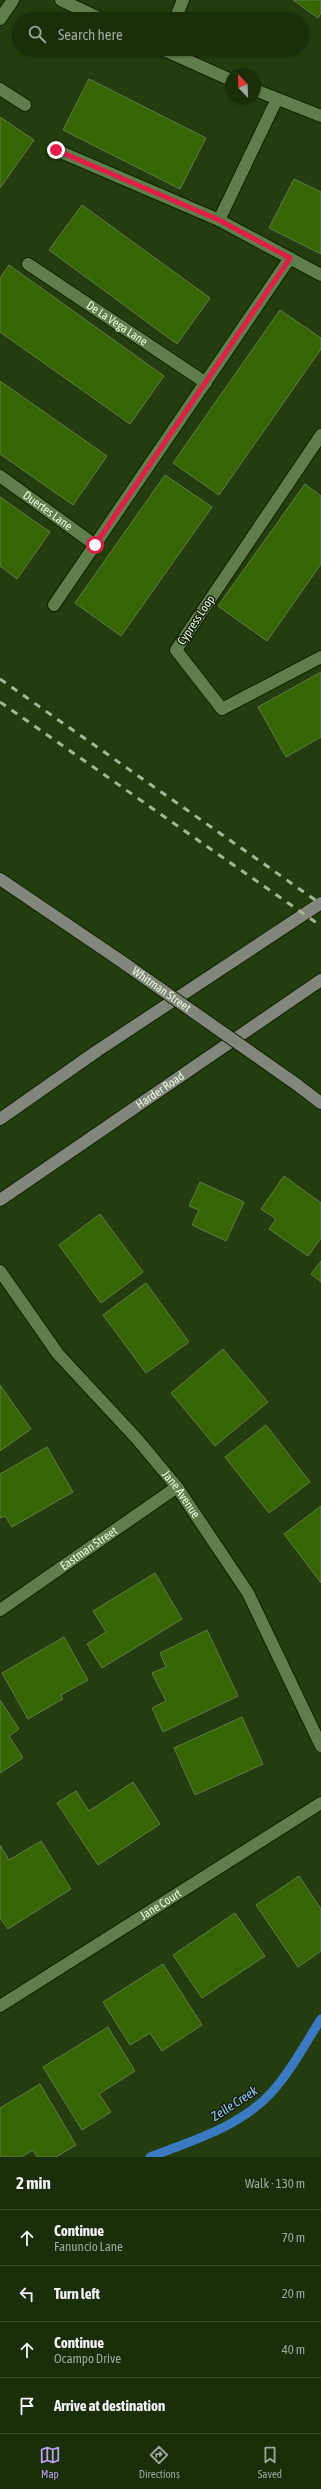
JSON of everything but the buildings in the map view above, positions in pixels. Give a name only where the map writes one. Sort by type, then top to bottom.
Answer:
[{"type":"main road","name":"Whitman Street","points":[[0,879],[118,959],[321,1103]]},
{"type":"main road","points":[[0,1119],[97,1051],[321,903]]},
{"type":"main road","name":"Harder Road","points":[[0,1200],[321,980]]},
{"type":"street","points":[[0,19],[13,0]]},
{"type":"street","points":[[61,0],[86,12]]},
{"type":"street","points":[[179,12],[183,0]]},
{"type":"street","points":[[178,56],[225,77]]},
{"type":"street","points":[[0,89],[25,105]]},
{"type":"street","points":[[261,92],[321,116]]},
{"type":"street","points":[[219,220],[277,99]]},
{"type":"street","points":[[56,150],[219,220],[321,276]]},
{"type":"street","points":[[54,605],[290,258]]},
{"type":"street","name":"De La Vega Lane","points":[[28,264],[206,383]]},
{"type":"street","name":"Cypress Loop","points":[[321,435],[176,650],[222,709],[321,657]]},
{"type":"street","name":"Duertes Lane","points":[[0,476],[95,545]]},
{"type":"street","name":"Jane Avenue","points":[[0,1271],[58,1354],[137,1439],[177,1487],[248,1594],[321,1746]]},
{"type":"street","name":"Eastman Street","points":[[0,1610],[177,1487]]},
{"type":"street","name":"Jane Court","points":[[0,2006],[321,1803]]},
{"type":"waterway","name":"Zeile Creek","points":[[150,2157],[214,2132],[230,2124],[259,2105],[285,2076],[321,2019]]},
{"type":"railway","points":[[0,679],[321,904]]},
{"type":"railway","points":[[0,702],[321,926]]},
{"type":"route","points":[[56,150],[219,220],[290,258],[95,545]]}]
